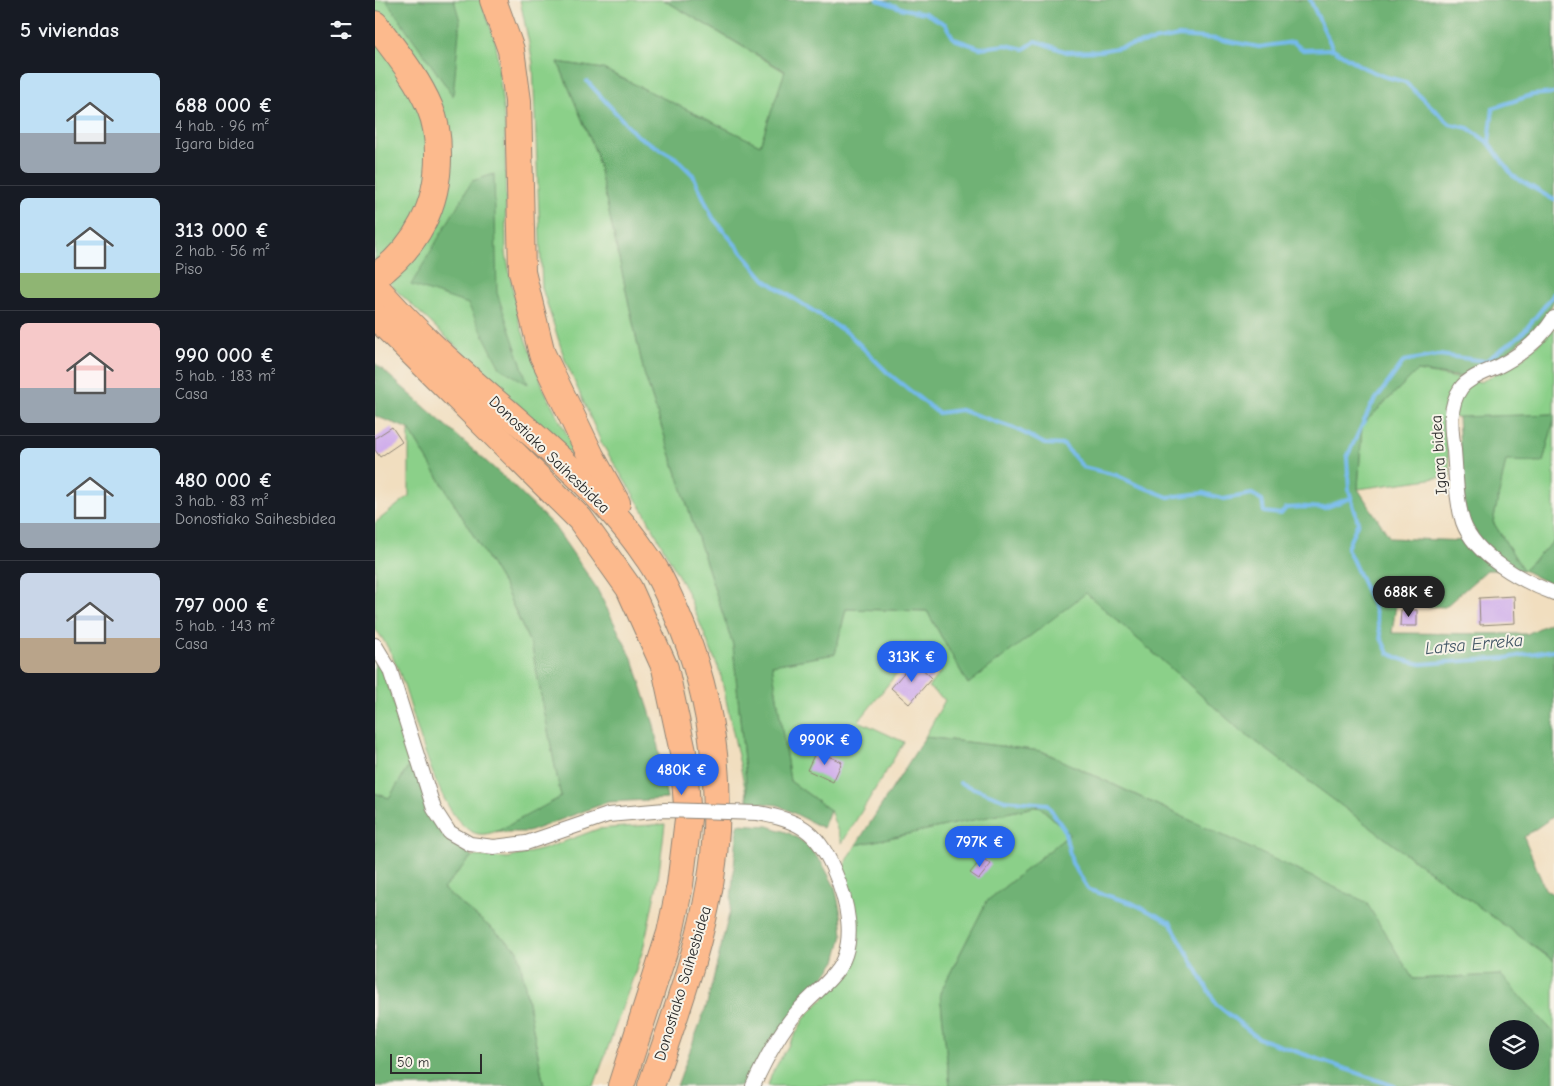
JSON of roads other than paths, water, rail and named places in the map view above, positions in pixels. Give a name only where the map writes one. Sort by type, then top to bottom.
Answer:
[{"type":"highway","points":[[493,0],[511,50],[518,102],[522,272],[542,354],[591,456],[646,554]]},
{"type":"highway","points":[[375,24],[402,59],[431,109],[438,137],[439,166],[435,195],[424,222],[409,246],[380,277]]},
{"type":"highway","name":"Donostiako Saihesbidea","points":[[380,277],[400,315],[582,480],[615,516],[646,554],[672,602],[689,644],[700,679],[712,733],[717,799],[715,846],[704,915],[681,997],[651,1086]]},
{"type":"highway","name":"Donostiako Saihesbidea","points":[[375,316],[580,519],[629,588],[665,668],[683,752],[688,819],[680,885],[670,933],[621,1086]]},
{"type":"highway","points":[[375,338],[513,453]]},
{"type":"street","name":"Igara bidea","points":[[1554,318],[1538,338],[1499,366],[1461,386],[1452,405],[1452,432],[1459,505],[1464,524],[1484,553],[1521,579],[1554,593]]},
{"type":"street","points":[[375,645],[390,670],[434,809],[449,832],[470,844],[494,847],[526,843],[607,815],[665,810],[758,813],[781,817],[801,825],[819,840],[841,884],[847,911],[849,933],[847,952],[837,971],[798,1010],[784,1029],[753,1086]]},
{"type":"waterway","points":[[878,0],[904,9],[925,13],[945,24],[954,39],[980,48],[1006,45],[1024,49],[1036,41],[1067,52],[1100,51],[1179,36],[1217,39],[1259,47],[1293,42],[1303,50],[1333,49]]},
{"type":"waterway","points":[[1310,0],[1333,49],[1362,67],[1383,76],[1405,82],[1450,124],[1468,128],[1489,143]]},
{"type":"waterway","points":[[587,81],[636,135],[676,158],[693,175],[713,218],[765,280],[849,334],[888,373],[938,413],[961,410],[1014,428],[1045,444],[1064,445],[1083,467],[1116,475],[1168,497],[1203,493],[1224,499],[1252,494],[1262,500],[1264,512],[1281,514],[1286,508],[1324,508],[1351,498]]},
{"type":"waterway","name":"Latsa Erreka","points":[[1554,93],[1532,95],[1493,108],[1489,143],[1513,176],[1554,200]]},
{"type":"waterway","name":"Latsa Erreka","points":[[1554,293],[1521,335],[1485,361],[1439,355],[1404,361],[1371,406],[1347,457],[1349,490],[1358,522],[1347,548],[1375,610],[1381,638],[1388,653],[1403,660],[1421,664],[1506,658],[1554,650]]},
{"type":"waterway","points":[[960,783],[1005,800],[1047,804],[1064,829],[1072,863],[1089,890],[1132,903],[1170,922],[1216,1004],[1258,1038],[1394,1086]]}]
